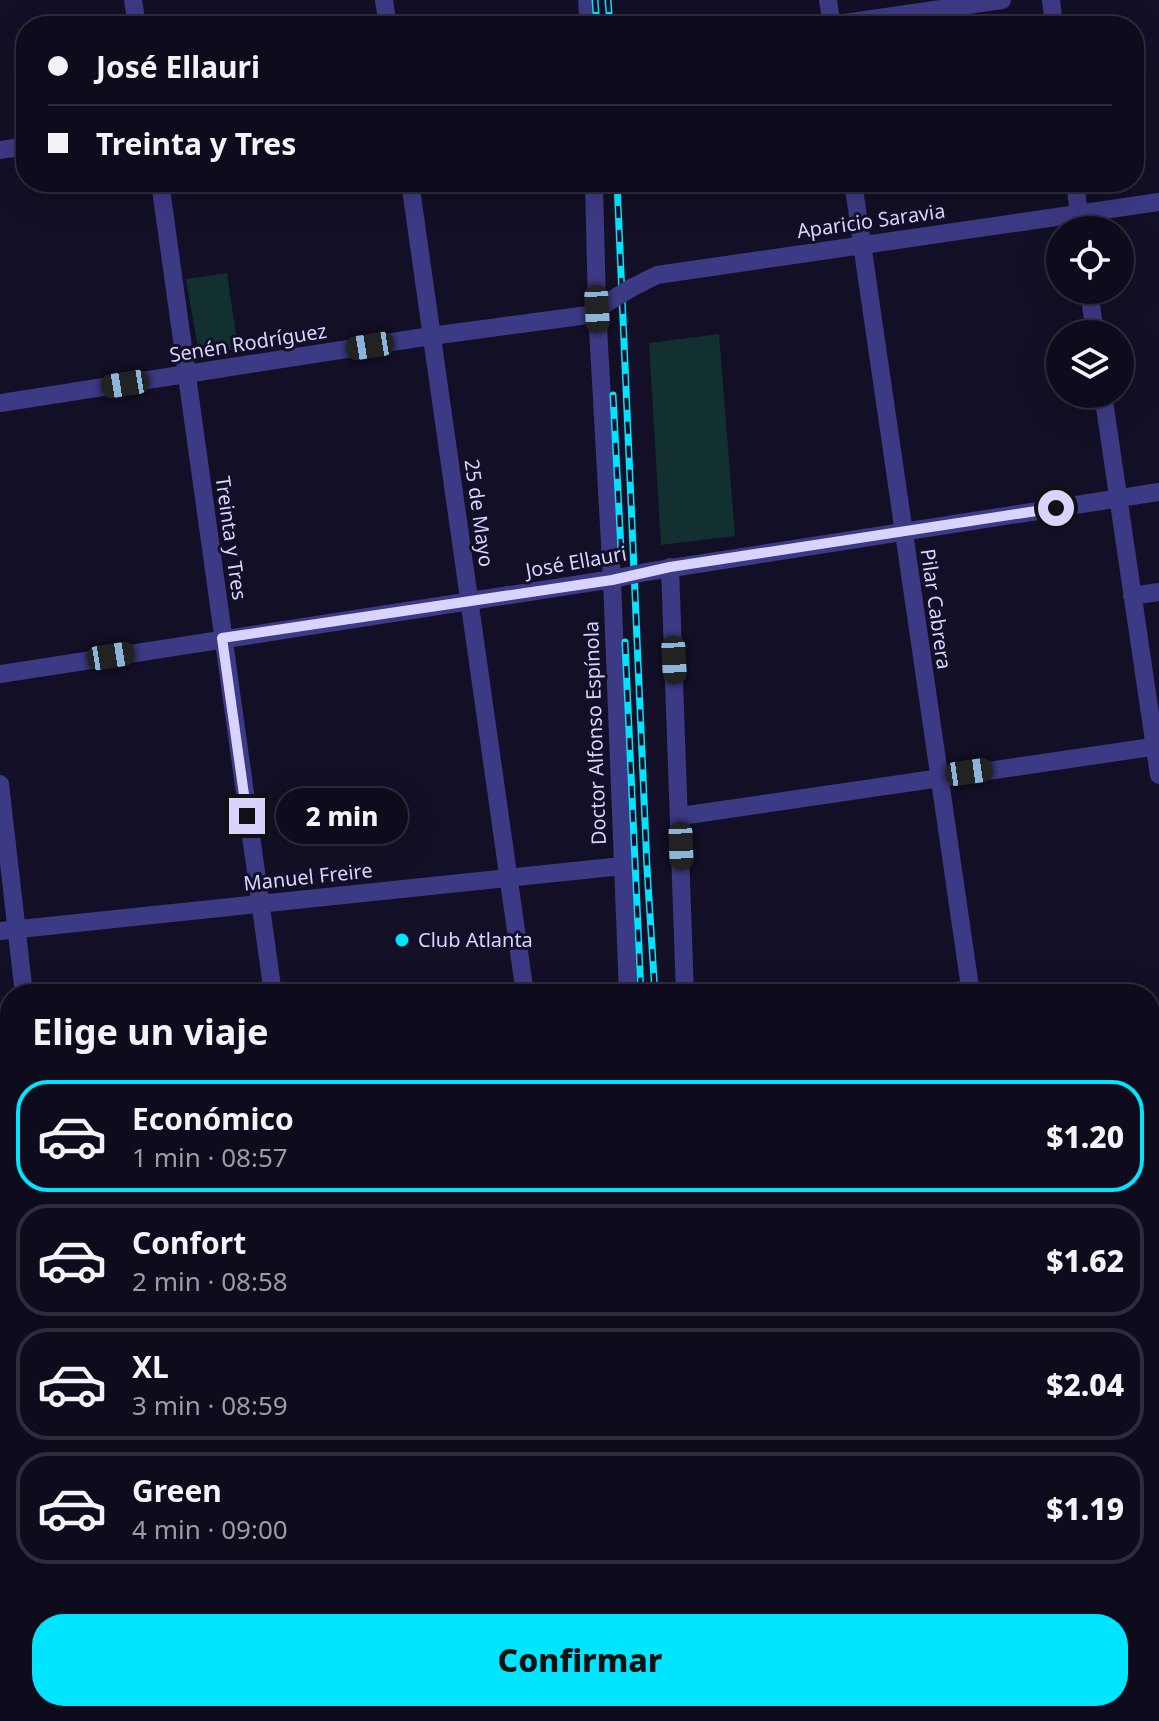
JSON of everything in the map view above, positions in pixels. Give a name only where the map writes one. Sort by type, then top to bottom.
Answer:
[{"type":"street","points":[[896,16],[1002,0]]},
{"type":"street","name":"Treinta y Tres","points":[[161,192],[272,984]]},
{"type":"street","name":"25 de Mayo","points":[[411,192],[524,984]]},
{"type":"street","name":"Doctor Alfonso Espínola","points":[[595,192],[628,984]]},
{"type":"street","name":"Pilar Cabrera","points":[[854,192],[970,984]]},
{"type":"street","points":[[1076,192],[1079,216]]},
{"type":"street","name":"Aparicio Saravia","points":[[1104,216],[1159,202]]},
{"type":"street","name":"Aparicio Saravia","points":[[601,306],[657,275],[861,244],[1046,225]]},
{"type":"street","name":"Senén Rodríguez","points":[[0,403],[431,336],[588,315],[601,306]]},
{"type":"street","points":[[1105,408],[1159,775]]},
{"type":"street","name":"José Ellauri","points":[[0,674],[1159,492]]},
{"type":"street","points":[[670,567],[685,984]]},
{"type":"street","points":[[1132,596],[1159,592]]},
{"type":"street","points":[[681,816],[1157,746]]},
{"type":"street","points":[[0,784],[8,930],[22,984]]},
{"type":"street","name":"Manuel Freire","points":[[8,930],[622,866]]},
{"type":"green space","points":[[227,273],[238,349],[199,354],[186,279]]},
{"type":"green space","points":[[719,334],[735,536],[661,545],[649,343]]},
{"type":"railway","points":[[595,0],[596,16]]},
{"type":"railway","points":[[608,0],[609,16]]},
{"type":"railway","points":[[617,192],[654,984]]},
{"type":"railway","points":[[613,395],[621,550]]},
{"type":"railway","points":[[625,642],[641,984]]},
{"type":"place","name":"Club Atlanta","points":[[402,940]]},
{"type":"route","points":[[247,816],[222,638],[612,580],[670,567],[1056,508]]}]
